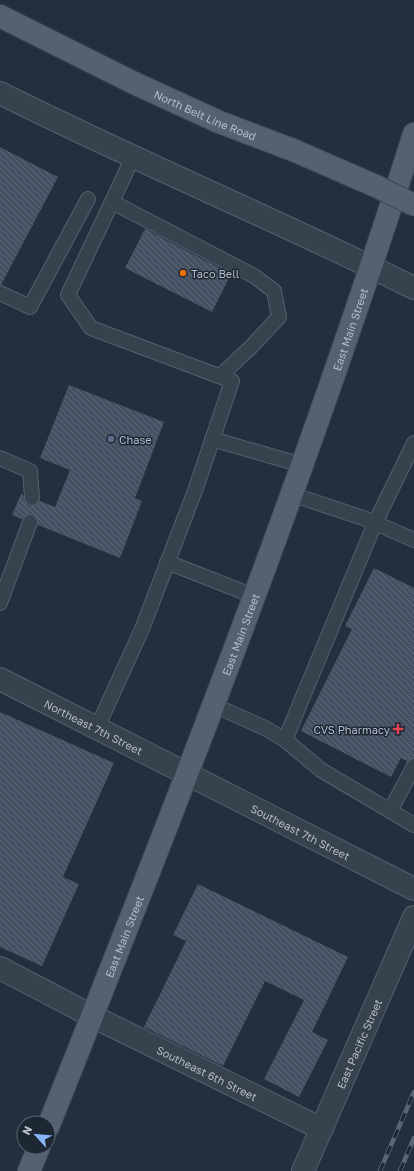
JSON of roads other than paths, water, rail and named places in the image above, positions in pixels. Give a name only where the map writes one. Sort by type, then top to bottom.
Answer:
[{"type":"main road","name":"North Belt Line Road","points":[[0,16],[219,122],[293,150],[378,187],[414,205]]},
{"type":"main road","name":"East Main Street","points":[[53,1115],[187,774],[254,596],[372,267],[414,134]]},
{"type":"main road","points":[[29,1171],[36,1155]]},
{"type":"street","points":[[0,93],[86,136],[372,267],[414,288]]},
{"type":"street","name":"Northeast 7th Street","points":[[0,679],[187,774]]},
{"type":"street","name":"Southeast 7th Street","points":[[187,774],[414,888]]},
{"type":"street","name":"East Pacific Street","points":[[303,1171],[414,917]]},
{"type":"street","name":"Southeast 6th Street","points":[[0,968],[92,1016],[322,1129]]},
{"type":"lane","points":[[97,728],[142,629],[232,381],[92,328],[68,295],[133,157]]},
{"type":"lane","points":[[0,293],[30,307],[88,199]]},
{"type":"lane","points":[[112,202],[254,276],[274,291],[279,317],[251,347],[220,376]]},
{"type":"lane","points":[[212,439],[302,465]]},
{"type":"lane","points":[[285,740],[375,523],[414,445]]},
{"type":"lane","points":[[0,458],[30,471],[32,498]]},
{"type":"lane","points":[[291,494],[375,523],[414,540]]},
{"type":"lane","points":[[0,603],[30,522]]},
{"type":"lane","points":[[167,562],[254,596]]},
{"type":"lane","points":[[213,705],[265,728],[285,740],[321,770],[414,826]]},
{"type":"lane","points":[[390,811],[414,766]]},
{"type":"railway","points":[[380,1171],[414,1092]]},
{"type":"railway","points":[[400,1171],[414,1138]]},
{"type":"place","name":"Taco Bell","points":[[183,273]]},
{"type":"place","name":"Chase","points":[[111,439]]},
{"type":"place","name":"CVS Pharmacy","points":[[398,729]]}]
